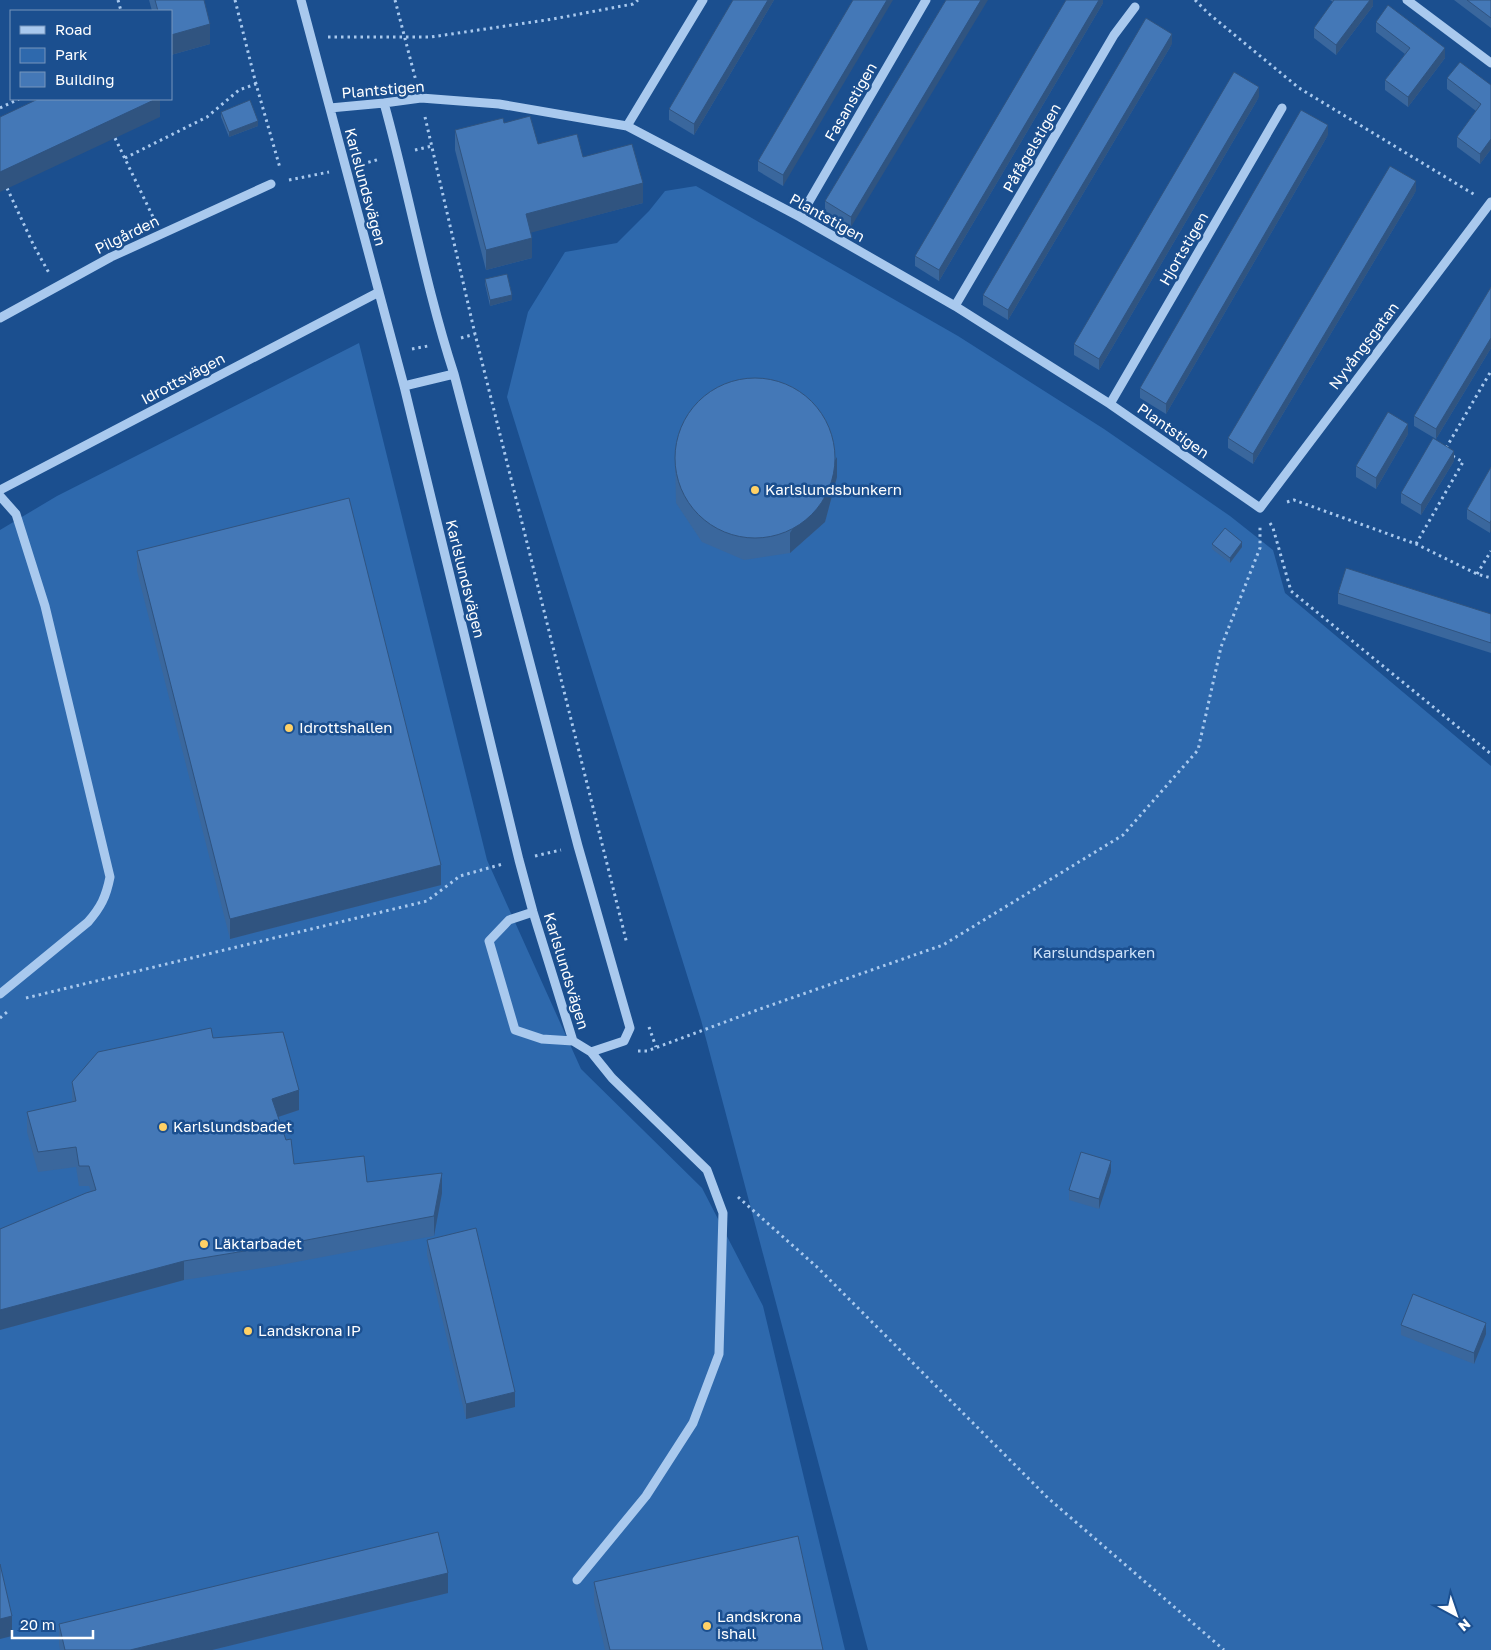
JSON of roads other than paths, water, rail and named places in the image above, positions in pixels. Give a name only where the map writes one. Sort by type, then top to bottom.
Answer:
[{"type":"street","name":"Karlslundsvägen","points":[[301,0],[404,386],[533,912],[573,1041],[591,1052],[612,1078],[707,1170],[723,1212],[719,1354],[693,1424],[646,1496],[577,1580]]},
{"type":"street","points":[[626,126],[703,0]]},
{"type":"street","name":"Fasanstigen","points":[[800,217],[926,0]]},
{"type":"street","points":[[1407,0],[1491,63]]},
{"type":"street","name":"Påfågelstigen","points":[[955,306],[1114,35],[1135,7]]},
{"type":"street","name":"Plantstigen","points":[[330,108],[421,98],[499,104],[626,126],[800,217],[955,306],[1110,404],[1260,508]]},
{"type":"street","points":[[384,103],[444,342],[578,846],[630,1028],[624,1041],[591,1052]]},
{"type":"street","name":"Hjortstigen","points":[[1110,404],[1282,108]]},
{"type":"street","name":"Pilgården","points":[[0,318],[111,257],[271,184]]},
{"type":"street","name":"Nyvångsgatan","points":[[1260,508],[1490,204]]},
{"type":"street","name":"Idrottsvägen","points":[[0,490],[379,292]]},
{"type":"street","points":[[404,386],[454,374]]},
{"type":"street","points":[[0,496],[16,514],[45,606],[110,877],[107,895],[98,911],[88,922],[0,994]]},
{"type":"street","points":[[533,912],[509,920],[490,941],[514,1030],[542,1039],[573,1041]]},
{"type":"place","name":"Karlslundsbunkern","points":[[755,490]]},
{"type":"place","name":"Idrottshallen","points":[[289,728]]},
{"type":"place","name":"Karlslundsbadet","points":[[163,1127]]},
{"type":"place","name":"Läktarbadet","points":[[204,1244]]},
{"type":"place","name":"Landskrona IP","points":[[248,1331]]},
{"type":"place","name":"Landskrona ishall","points":[[707,1626]]},
{"type":"park label","name":"Karslundsparken","points":[[1094,953]]}]
